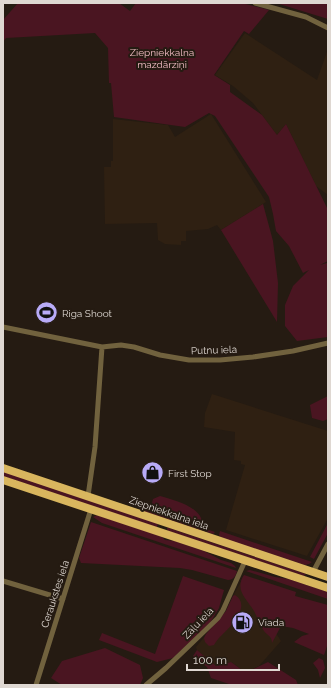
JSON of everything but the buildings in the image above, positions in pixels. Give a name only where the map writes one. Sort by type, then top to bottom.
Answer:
[{"type":"highway","name":"Ziepniekkalna iela","points":[[3,468],[328,577]]},
{"type":"highway","name":"Ziepniekkalna iela","points":[[3,480],[328,588]]},
{"type":"highway","points":[[162,533],[161,530],[163,525],[168,523]]},
{"type":"highway","points":[[304,580],[310,579],[313,572]]},
{"type":"street","points":[[255,3],[306,17],[328,28]]},
{"type":"street","name":"Putnu iela","points":[[3,327],[102,347],[121,345],[171,357],[206,361],[253,357],[293,351],[328,343]]},
{"type":"street","points":[[88,496],[95,447],[102,347]]},
{"type":"street","name":"Ceraukstes iela","points":[[36,685],[91,509]]},
{"type":"street","points":[[313,572],[328,544]]},
{"type":"street","name":"Zāļu iela","points":[[146,685],[218,618],[245,561]]},
{"type":"street","points":[[3,580],[63,599]]},
{"type":"shaded area","points":[[245,33],[317,80],[328,49],[328,195],[316,186],[286,124],[277,135],[253,103],[233,86],[215,75]]},
{"type":"shaded area","points":[[211,114],[266,202],[221,230],[217,225],[208,229],[186,231],[186,241],[181,241],[181,245],[165,244],[158,240],[157,223],[105,224],[104,167],[111,167],[111,161],[113,161],[113,119],[168,125],[175,137]]},
{"type":"shaded area","points":[[212,394],[328,431],[328,518],[307,556],[226,530],[245,465],[241,464],[241,461],[234,460],[235,432],[204,427],[205,413]]},
{"type":"shaded area","name":"Viada","points":[[242,580],[281,641],[259,666],[249,671],[242,670],[231,662],[216,666],[197,650],[196,647],[226,611]]},
{"type":"green space","name":"Ziepniekkalna mazdārziņi","points":[[18,3],[119,3],[130,11],[136,3],[242,3],[269,10],[249,34],[244,31],[214,75],[230,85],[230,92],[262,115],[277,135],[286,124],[328,210],[328,261],[320,265],[327,263],[328,266],[328,337],[297,341],[285,326],[285,305],[293,286],[309,270],[303,273],[289,246],[276,231],[269,197],[215,116],[209,113],[185,127],[114,117],[111,83],[109,83],[108,48],[95,33],[6,38],[3,42],[3,20]]},
{"type":"green space","points":[[276,3],[328,3],[328,19]]},
{"type":"green space","points":[[263,204],[273,241],[278,283],[277,322],[221,230]]},
{"type":"green space","points":[[328,396],[328,419],[323,421],[312,418],[310,405]]},
{"type":"green space","points":[[3,471],[155,522],[158,524],[157,527],[3,476]]},
{"type":"green space","points":[[160,496],[185,504],[196,511],[202,521],[196,523],[158,511],[152,503],[153,499]]},
{"type":"green space","points":[[141,508],[215,532],[213,534],[143,511]]},
{"type":"green space","points":[[97,515],[161,536],[165,540],[175,541],[204,551],[221,560],[231,563],[236,568],[102,523],[93,517]]},
{"type":"green space","points":[[91,522],[237,571],[237,573],[233,578],[228,580],[180,568],[81,563],[79,558]]},
{"type":"green space","points":[[328,523],[328,533],[314,559],[310,557]]},
{"type":"green space","points":[[167,528],[306,574],[304,576],[168,531]]},
{"type":"green space","points":[[220,531],[312,562],[305,565],[221,538],[219,535]]},
{"type":"green space","points":[[250,570],[289,579],[328,592],[328,599],[246,571]]},
{"type":"green space","points":[[244,575],[296,592],[295,596],[328,605],[328,643],[324,655],[294,642],[302,636],[309,634],[293,628],[281,626],[272,643],[271,637],[264,631],[241,590],[241,580]]},
{"type":"green space","points":[[183,576],[224,590],[219,608],[210,623],[173,658],[157,662],[99,640],[102,633],[155,654]]},
{"type":"green space","points":[[235,595],[240,600],[241,605],[238,616],[214,645],[209,646],[205,642],[204,638],[206,634],[226,611],[233,596]]},
{"type":"green space","points":[[105,648],[140,665],[143,678],[140,685],[62,685],[51,678],[62,661]]},
{"type":"green space","points":[[197,650],[216,666],[231,662],[242,670],[249,671],[268,662],[296,680],[298,685],[232,685],[211,678],[207,667],[193,656]]},
{"type":"green space","points":[[319,658],[323,660],[325,668],[320,678],[318,670],[313,663]]},
{"type":"place","name":"Riga Shoot","points":[[46,313]]},
{"type":"place","name":"First Stop","points":[[153,473]]},
{"type":"place","name":"Viada","points":[[243,622]]}]
